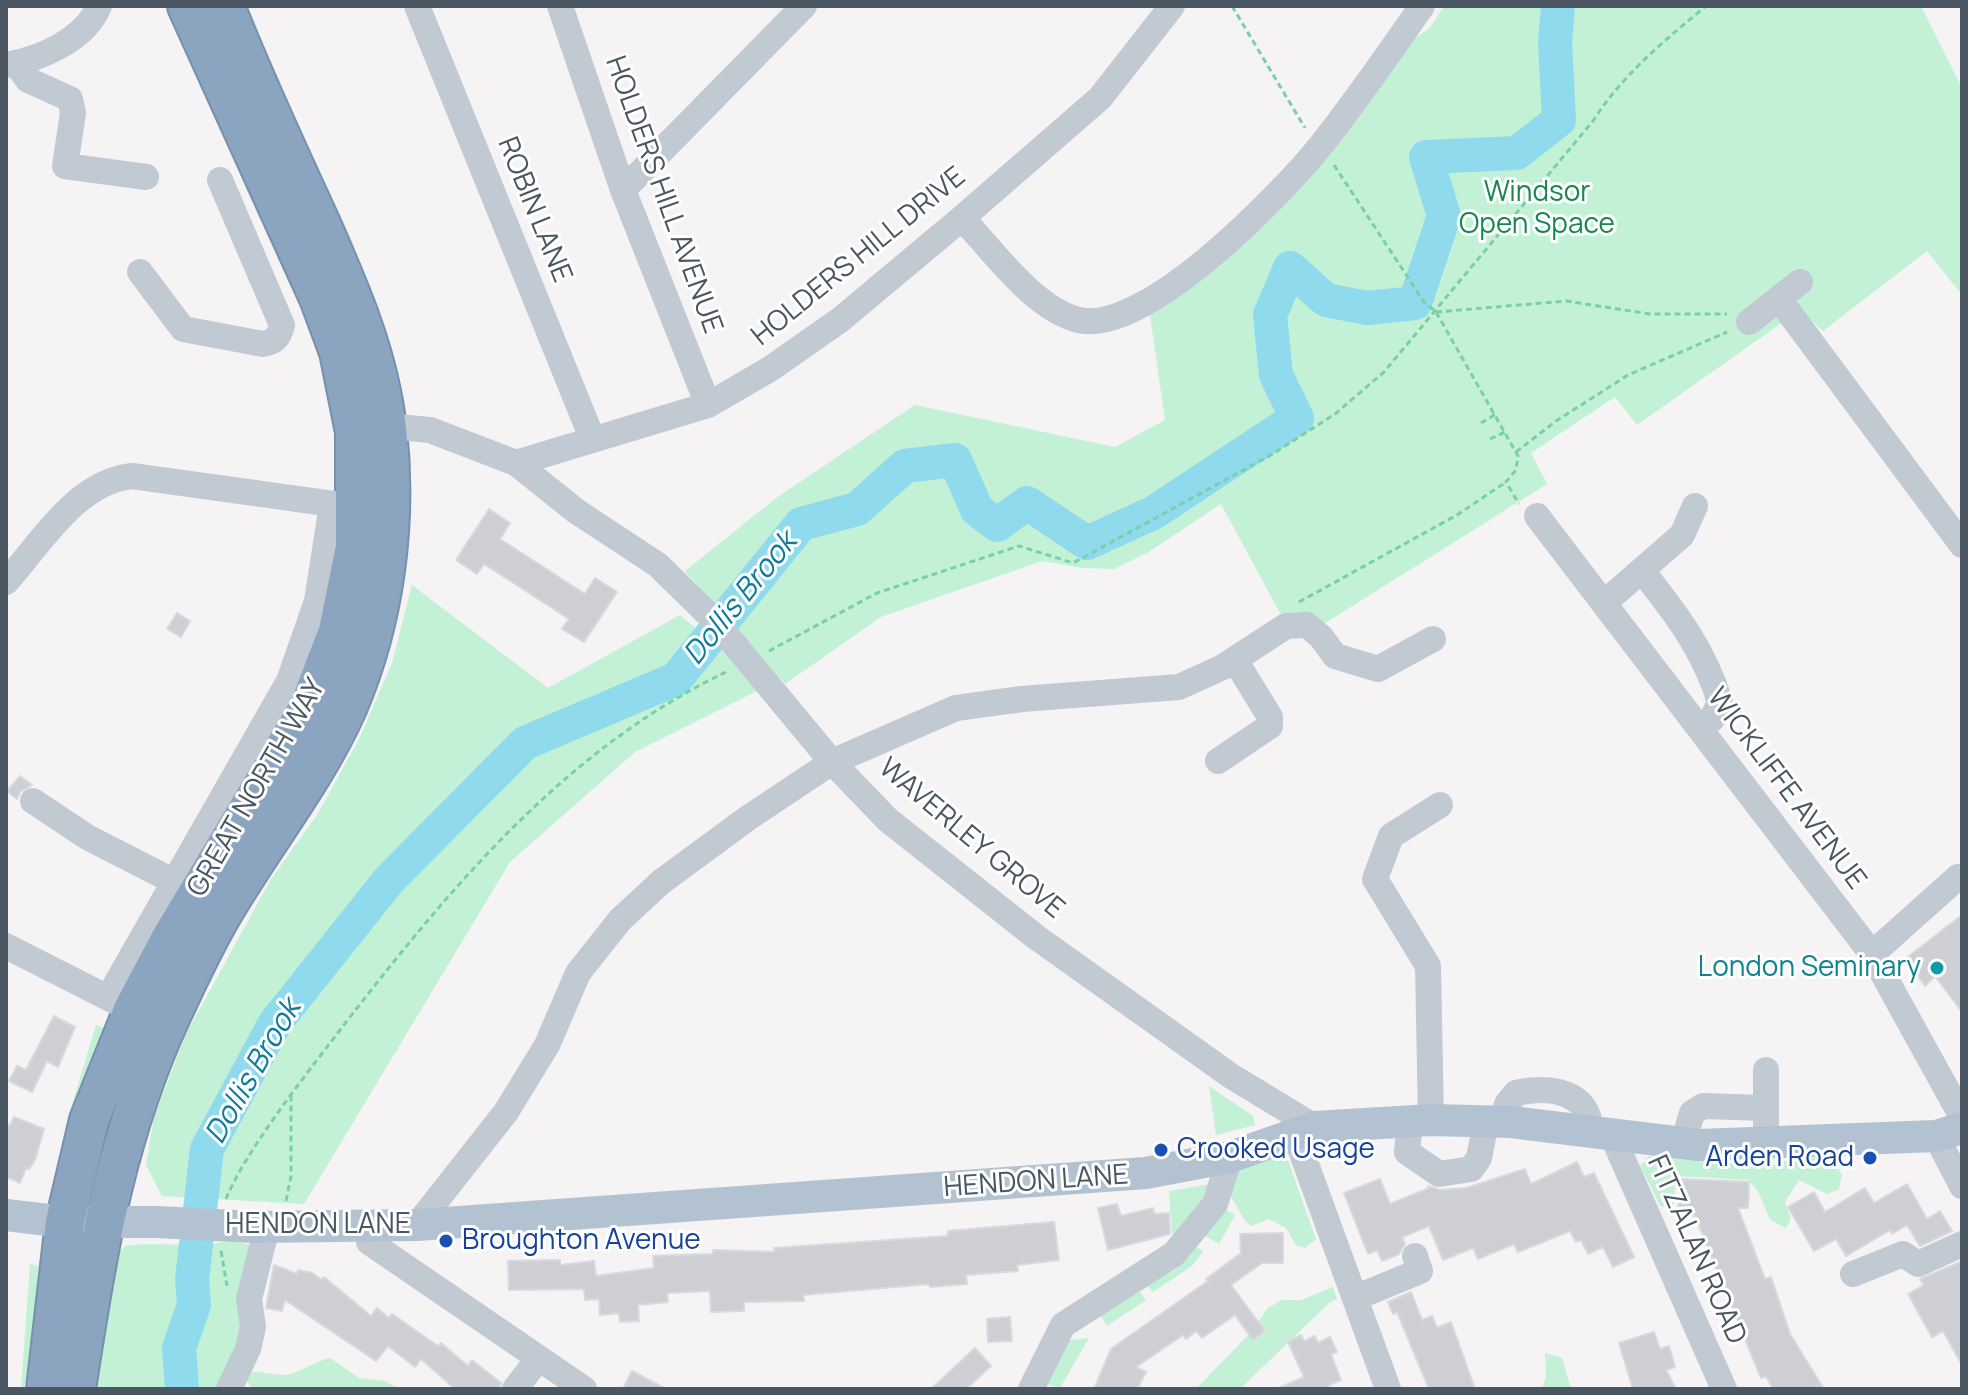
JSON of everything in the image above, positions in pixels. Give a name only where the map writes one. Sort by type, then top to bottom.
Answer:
[{"type":"highway","name":"GREAT NORTH WAY","points":[[76,1389],[89,1120],[121,1004],[200,888],[309,707],[325,670],[347,594],[355,547],[344,506],[355,432],[339,352],[187,6]]},
{"type":"highway","name":"GREAT NORTH WAY","points":[[46,1389],[84,1222],[187,984],[221,917],[325,751],[362,667],[386,568],[391,480],[387,426],[374,364],[349,289],[225,6]]},
{"type":"main road","name":"HENDON LANE","points":[[6,1215],[84,1222],[268,1227],[417,1225],[1146,1173],[1230,1157],[1305,1131],[1420,1120],[1494,1122],[1683,1143],[1767,1142],[1949,1132]]},
{"type":"street","points":[[99,6],[96,14],[61,47],[11,64],[28,80],[70,99],[73,113],[65,166],[146,177]]},
{"type":"street","name":"ROBIN LANE","points":[[417,6],[592,438]]},
{"type":"street","name":"HOLDERS HILL AVENUE","points":[[560,6],[623,190],[708,405]]},
{"type":"street","points":[[623,190],[804,6]]},
{"type":"street","name":"HOLDERS HILL DRIVE","points":[[516,463],[708,405],[770,369],[840,320],[1100,98],[1172,6]]},
{"type":"street","points":[[962,218],[1054,311],[1081,321],[1111,320],[1142,305],[1186,276],[1237,232],[1321,145],[1422,6]]},
{"type":"street","points":[[140,272],[183,329],[263,344],[279,336],[282,325],[220,180]]},
{"type":"street","points":[[236,217],[273,199]]},
{"type":"street","points":[[261,277],[301,260]]},
{"type":"street","points":[[1749,322],[1800,282]]},
{"type":"street","points":[[1779,299],[1962,545]]},
{"type":"street","points":[[387,426],[430,430],[516,463]]},
{"type":"street","name":"WAVERLEY GROVE","points":[[516,463],[589,519],[658,565],[715,621],[832,762],[888,820],[1036,937],[1305,1131]]},
{"type":"street","points":[[6,582],[86,493],[116,477],[132,476],[344,506]]},
{"type":"street","name":"GREAT NORTH WAY","points":[[121,1004],[173,881],[289,681],[317,601],[344,506]]},
{"type":"street","points":[[1604,603],[1682,535],[1695,506]]},
{"type":"street","name":"WICKLIFFE AVENUE","points":[[1537,516],[1872,954],[1962,1117]]},
{"type":"street","points":[[1643,572],[1678,615],[1709,665],[1720,702],[1712,719],[1700,729]]},
{"type":"street","points":[[417,1225],[506,1112],[547,1045],[578,973],[620,920],[661,882],[748,818],[832,762],[956,708],[1022,699],[1179,687],[1235,660],[1286,626],[1307,625],[1335,656],[1378,669],[1433,639]]},
{"type":"street","points":[[1218,761],[1270,726],[1270,717],[1235,660]]},
{"type":"street","points":[[33,801],[87,837],[173,881]]},
{"type":"street","points":[[1440,805],[1391,836],[1375,879],[1428,966],[1420,1120],[1407,1152],[1439,1174],[1471,1169],[1494,1122]]},
{"type":"street","points":[[1872,954],[1958,877]]},
{"type":"street","points":[[6,946],[121,1004]]},
{"type":"street","points":[[1766,1070],[1764,1108],[1767,1142]]},
{"type":"street","points":[[1683,1143],[1692,1113],[1703,1106],[1764,1108]]},
{"type":"street","points":[[1305,1131],[1355,1298],[1388,1389]]},
{"type":"street","points":[[1949,1132],[1962,1186]]},
{"type":"street","name":"FITZALAN ROAD","points":[[1601,1134],[1724,1389]]},
{"type":"street","points":[[1031,1389],[1063,1325],[1174,1254],[1215,1204],[1230,1157]]},
{"type":"street","points":[[371,1225],[369,1242],[584,1389]]},
{"type":"street","points":[[229,1389],[248,1349],[253,1327],[249,1299],[268,1227]]},
{"type":"street","points":[[1853,1274],[1903,1254],[1918,1264],[1962,1244]]},
{"type":"street","points":[[1355,1298],[1420,1271],[1415,1256]]},
{"type":"street","points":[[515,1389],[539,1358]]},
{"type":"path","points":[[1232,6],[1308,134],[1321,145],[1424,302],[1436,312],[1516,452],[1516,470],[1506,482],[1457,515],[1284,611],[1281,630]]},
{"type":"path","points":[[226,1197],[291,1093],[377,982],[492,844],[626,730],[743,656],[877,593],[1019,546],[1073,563],[1271,455],[1335,414],[1384,372],[1436,312],[1593,121],[1612,91],[1658,46],[1706,6]]},
{"type":"path","points":[[1436,312],[1566,301],[1650,314],[1727,314],[1749,322]]},
{"type":"path","points":[[1516,452],[1556,421],[1628,375],[1749,322]]},
{"type":"path","points":[[1481,423],[1496,414]]},
{"type":"path","points":[[1490,439],[1506,431]]},
{"type":"path","points":[[1506,482],[1526,515],[1537,516]]},
{"type":"path","points":[[268,1227],[291,1176],[291,1093]]},
{"type":"green space","name":"Windsor Open Space","points":[[1444,6],[1921,6],[1962,88],[1962,295],[1927,251],[1823,331],[1800,310],[1637,425],[1615,397],[1531,453],[1547,484],[1322,625],[1295,613],[1280,613],[1221,504],[1147,553],[1114,569],[1082,568],[1042,561],[881,617],[785,684],[685,571],[776,498],[915,405],[1115,447],[1165,420],[1150,315],[1307,176],[1404,45],[1430,28]]},
{"type":"green space","points":[[412,585],[548,688],[680,615],[765,687],[635,752],[510,862],[304,1204],[162,1196],[146,1165],[154,1117],[186,1034],[271,879],[317,815],[359,739],[392,663]]},
{"type":"green space","points":[[96,1025],[108,1029],[71,1128],[66,1125]]},
{"type":"green space","points":[[1209,1086],[1253,1116],[1255,1125],[1216,1135]]},
{"type":"green space","points":[[1285,1152],[1316,1239],[1305,1248],[1296,1245],[1286,1228],[1269,1219],[1251,1226],[1227,1193],[1233,1170]]},
{"type":"green space","points":[[1807,1155],[1831,1157],[1842,1175],[1839,1189],[1827,1194],[1799,1180],[1785,1202],[1791,1219],[1786,1228],[1770,1220],[1758,1191],[1748,1180],[1676,1176],[1674,1205],[1661,1207],[1640,1166],[1649,1156],[1713,1160],[1742,1166],[1771,1165]]},
{"type":"green space","points":[[1215,1183],[1173,1246],[1169,1191]]},
{"type":"green space","points":[[1222,1208],[1235,1215],[1219,1244],[1205,1236]]},
{"type":"green space","points":[[232,1240],[249,1245],[247,1329],[224,1389],[92,1389],[111,1261],[125,1246],[205,1244]]},
{"type":"green space","points":[[1195,1245],[1203,1252],[1192,1266],[1153,1292],[1147,1285],[1177,1268]]},
{"type":"green space","points":[[30,1264],[38,1266],[33,1375],[21,1389]]},
{"type":"green space","points":[[1333,1287],[1337,1299],[1329,1303],[1240,1389],[1196,1389],[1251,1332],[1268,1308],[1282,1300],[1301,1300]]},
{"type":"green space","points":[[1139,1290],[1146,1300],[1107,1326],[1100,1315]]},
{"type":"green space","points":[[1089,1338],[1060,1388],[1044,1383],[1064,1341]]},
{"type":"green space","points":[[1545,1353],[1562,1358],[1571,1389],[1542,1389],[1546,1377]]},
{"type":"green space","points":[[330,1358],[359,1378],[385,1381],[399,1389],[253,1389],[241,1375],[259,1372],[287,1375]]},
{"type":"building","points":[[489,509],[510,523],[500,539],[585,594],[595,578],[617,592],[584,642],[562,629],[569,619],[484,564],[477,574],[456,560]]},
{"type":"building","points":[[177,613],[190,621],[181,637],[167,629]]},
{"type":"building","points":[[20,776],[32,785],[20,792],[17,799],[7,791]]},
{"type":"building","name":"London Seminary","points":[[1962,915],[1962,1012],[1935,976],[1925,986],[1905,959]]},
{"type":"building","points":[[54,1016],[75,1027],[58,1067],[47,1061],[32,1092],[9,1081],[17,1066],[26,1070]]},
{"type":"building","points":[[14,1117],[44,1129],[35,1160],[29,1169],[26,1168],[20,1183],[6,1177],[6,1124],[10,1126]]},
{"type":"building","points":[[1577,1162],[1584,1177],[1594,1173],[1634,1257],[1613,1267],[1603,1247],[1588,1254],[1581,1240],[1576,1242],[1570,1231],[1518,1252],[1514,1244],[1478,1259],[1473,1248],[1443,1260],[1429,1226],[1402,1237],[1405,1244],[1399,1254],[1382,1261],[1377,1250],[1368,1254],[1344,1193],[1380,1179],[1390,1204],[1428,1186],[1440,1190],[1466,1188],[1525,1169],[1531,1184]]},
{"type":"building","points":[[1680,1179],[1749,1182],[1748,1208],[1738,1208],[1765,1279],[1771,1277],[1790,1334],[1824,1389],[1773,1389],[1766,1376],[1761,1378],[1695,1216],[1678,1215]]},
{"type":"building","points":[[1907,1184],[1927,1219],[1940,1211],[1952,1231],[1920,1246],[1907,1225],[1892,1234],[1890,1230],[1846,1256],[1836,1239],[1814,1251],[1788,1207],[1814,1192],[1825,1212],[1865,1188],[1874,1203]]},
{"type":"building","points":[[1117,1204],[1121,1216],[1153,1208],[1154,1214],[1169,1213],[1170,1234],[1108,1250],[1098,1208]]},
{"type":"building","points":[[1054,1222],[1059,1260],[1017,1265],[1018,1271],[966,1275],[967,1284],[930,1287],[929,1284],[803,1295],[804,1301],[744,1302],[744,1311],[711,1312],[710,1291],[667,1293],[668,1302],[638,1305],[639,1321],[620,1322],[619,1313],[600,1315],[599,1299],[585,1300],[584,1289],[509,1290],[508,1261],[560,1260],[560,1265],[594,1261],[596,1276],[654,1268],[653,1256],[713,1254],[713,1250],[775,1252],[774,1248],[948,1236],[948,1231]]},
{"type":"building","points":[[1283,1233],[1283,1263],[1262,1263],[1231,1285],[1265,1331],[1253,1340],[1235,1315],[1202,1338],[1196,1331],[1186,1339],[1183,1335],[1136,1367],[1146,1372],[1137,1389],[1094,1389],[1111,1349],[1208,1281],[1206,1279],[1241,1253],[1240,1234]]},
{"type":"building","points":[[1961,1262],[1962,1365],[1943,1331],[1932,1337],[1908,1294],[1924,1285],[1920,1279]]},
{"type":"building","points":[[274,1265],[297,1274],[298,1270],[312,1273],[322,1280],[324,1277],[371,1316],[377,1308],[389,1318],[392,1314],[438,1346],[441,1343],[468,1366],[472,1360],[501,1383],[499,1389],[455,1389],[421,1359],[415,1367],[388,1346],[376,1361],[285,1300],[282,1311],[266,1308]]},
{"type":"building","points":[[1411,1292],[1422,1320],[1432,1316],[1437,1328],[1451,1322],[1475,1389],[1429,1389],[1397,1312],[1393,1314],[1388,1302]]},
{"type":"building","points":[[1010,1317],[1012,1341],[988,1342],[987,1319]]},
{"type":"building","points":[[1654,1332],[1660,1349],[1669,1346],[1675,1367],[1666,1370],[1676,1389],[1633,1389],[1619,1343]]},
{"type":"building","points":[[1301,1335],[1304,1341],[1315,1336],[1318,1343],[1330,1337],[1337,1352],[1331,1354],[1341,1380],[1329,1385],[1331,1389],[1276,1389],[1304,1377],[1288,1342]]},
{"type":"building","points":[[975,1348],[991,1366],[966,1389],[931,1389]]},
{"type":"building","points":[[632,1371],[666,1389],[623,1389]]},
{"type":"waterway","name":"Dollis Brook","points":[[182,1389],[179,1348],[194,1305],[192,1279],[207,1149],[275,1023],[389,880],[525,743],[676,679],[801,524],[857,509],[905,466],[955,460],[977,510],[997,525],[1027,503],[1087,543],[1153,513],[1297,418],[1276,375],[1270,315],[1290,268],[1326,300],[1367,308],[1415,303],[1444,216],[1426,157],[1517,153],[1559,120],[1555,42],[1558,6]]},
{"type":"place","name":"London Seminary","points":[[1937,968]]},
{"type":"place","name":"Crooked Usage","points":[[1161,1150]]},
{"type":"place","name":"Arden Road","points":[[1870,1158]]},
{"type":"place","name":"Broughton Avenue","points":[[446,1241]]}]
